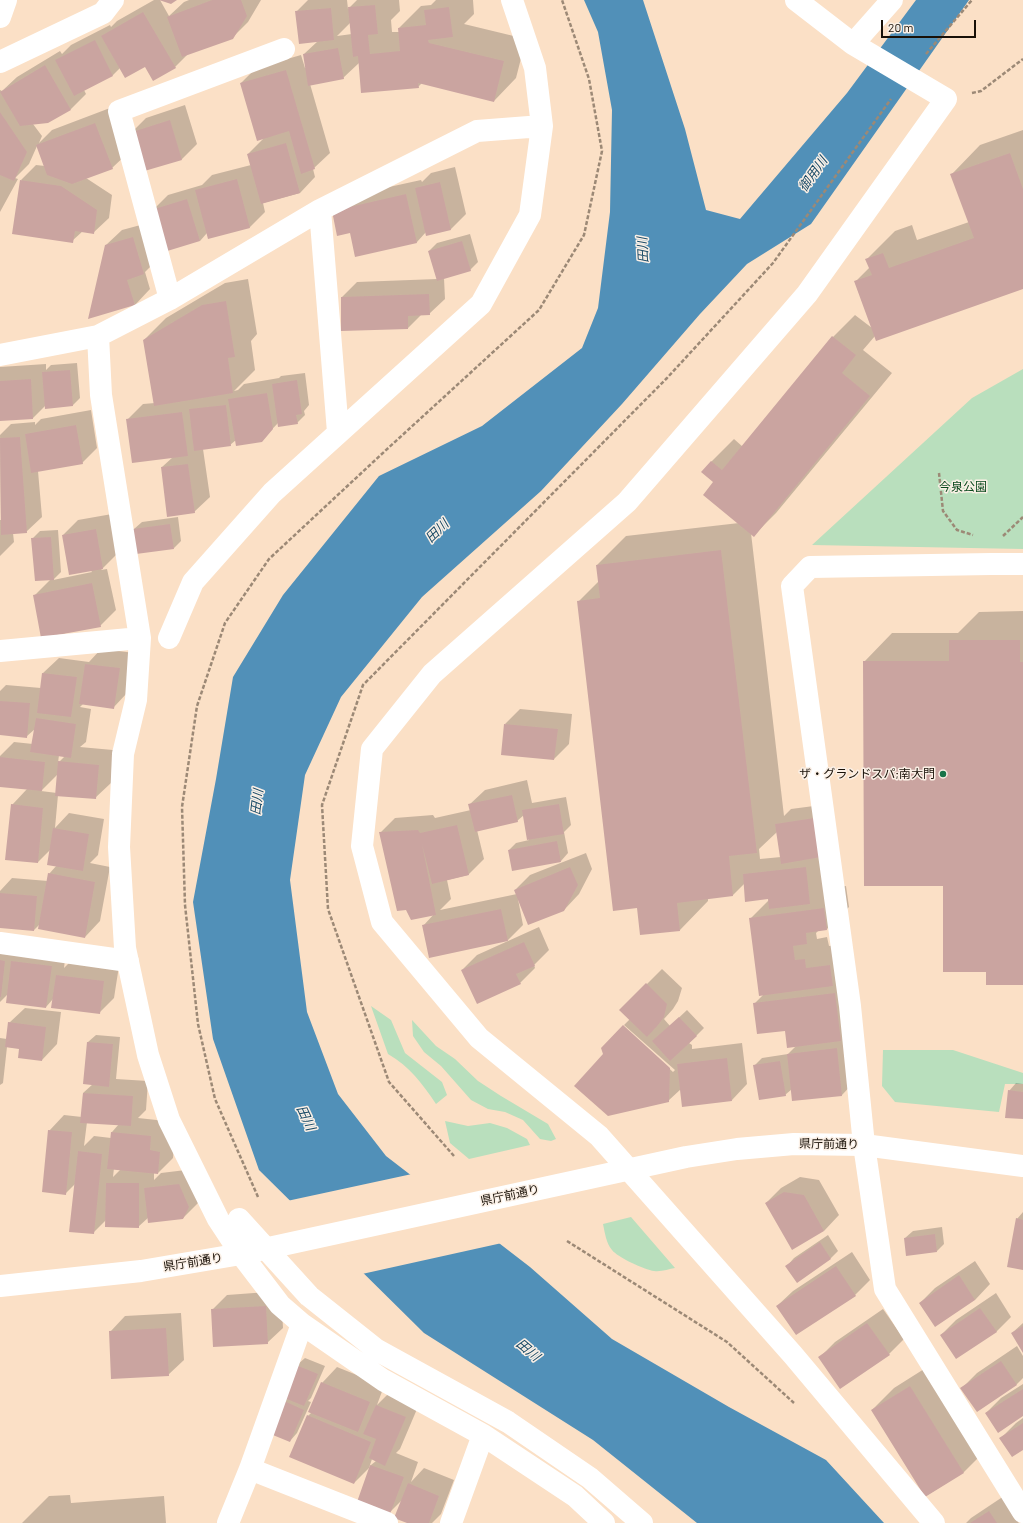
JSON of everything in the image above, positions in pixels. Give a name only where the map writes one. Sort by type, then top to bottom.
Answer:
[{"type":"street","points":[[0,17],[6,0]]},
{"type":"street","points":[[0,62],[103,14],[113,0]]},
{"type":"street","points":[[169,638],[193,582],[272,493],[481,304],[530,215],[542,126],[535,68],[512,0]]},
{"type":"street","points":[[796,0],[853,44],[946,99],[807,294],[627,502],[432,674],[372,749],[362,846],[382,922],[479,1038],[599,1136],[793,1355],[934,1523]]},
{"type":"street","points":[[853,44],[892,0]]},
{"type":"street","points":[[170,299],[118,111],[284,49]]},
{"type":"street","points":[[0,355],[98,336],[170,299],[320,210],[477,131],[542,126]]},
{"type":"street","points":[[320,210],[338,432]]},
{"type":"street","points":[[98,336],[101,396],[140,638],[136,700],[123,754],[121,792],[119,847],[126,948],[148,1055],[169,1120],[218,1219],[241,1254],[280,1304],[302,1324],[383,1380],[483,1435],[575,1496],[604,1523]]},
{"type":"street","points":[[1023,564],[810,567],[792,586],[850,1006],[864,1145],[885,1289],[1023,1512]]},
{"type":"street","points":[[0,651],[140,638]]},
{"type":"street","points":[[0,943],[128,961]]},
{"type":"street","name":"県庁前通り","points":[[0,1286],[141,1270],[241,1254],[628,1169],[686,1157],[737,1150],[794,1144],[864,1145],[1023,1166]]},
{"type":"street","points":[[240,1220],[270,1248],[309,1296],[377,1350],[508,1422],[590,1478],[642,1523]]},
{"type":"street","points":[[228,1523],[250,1469],[302,1324]]},
{"type":"street","points":[[451,1523],[483,1435]]},
{"type":"street","points":[[250,1469],[339,1514],[387,1523]]},
{"type":"path","points":[[258,1197],[215,1099],[198,1024],[185,905],[182,807],[197,706],[225,623],[268,560],[539,310],[584,235],[602,151],[589,79],[562,0]]},
{"type":"path","points":[[924,56],[972,0]]},
{"type":"path","points":[[946,99],[981,91],[1023,59]]},
{"type":"path","points":[[939,473],[943,511],[957,530],[977,536]]},
{"type":"path","points":[[567,1241],[727,1342],[796,1404]]},
{"type":"green space","name":"今泉公園","points":[[1023,369],[1023,549],[812,545],[972,398]]},
{"type":"green space","points":[[371,1006],[391,1020],[405,1053],[442,1082],[447,1095],[436,1104],[415,1076],[403,1064],[388,1054]]},
{"type":"green space","points":[[412,1020],[436,1046],[455,1059],[478,1081],[548,1124],[556,1139],[551,1141],[540,1139],[523,1120],[505,1112],[488,1109],[471,1100],[441,1066],[424,1052],[413,1036]]},
{"type":"green space","points":[[883,1050],[953,1050],[1023,1073],[1023,1084],[1005,1084],[999,1112],[895,1102],[882,1086]]},
{"type":"green space","points":[[445,1121],[468,1126],[490,1123],[507,1128],[527,1139],[530,1145],[469,1159],[450,1143]]},
{"type":"green space","points":[[631,1217],[675,1268],[659,1271],[650,1270],[638,1266],[612,1250],[607,1241],[603,1224]]},
{"type":"water","points":[[584,0],[643,0],[685,129],[706,210],[740,219],[847,93],[916,0],[969,0],[811,224],[747,264],[700,314],[622,404],[541,491],[422,597],[341,697],[305,775],[290,880],[307,1012],[338,1094],[386,1156],[530,1267],[612,1339],[729,1407],[826,1460],[884,1523],[697,1523],[593,1440],[424,1333],[259,1170],[213,1039],[193,902],[233,677],[283,595],[379,476],[482,426],[582,348],[598,308],[610,212],[612,110],[598,32]]},
{"type":"pier","points":[[412,1174],[502,1243],[362,1274],[287,1201]]},
{"type":"building","points":[[159,0],[177,0],[171,4]]},
{"type":"building","points":[[212,0],[241,0],[247,16],[233,39],[182,57],[167,17]]},
{"type":"building","points":[[375,5],[378,34],[368,35],[370,54],[400,51],[398,28],[426,25],[424,10],[449,7],[453,37],[428,40],[429,43],[504,61],[494,102],[418,83],[419,88],[361,93],[358,56],[353,57],[348,7]]},
{"type":"building","points":[[331,8],[334,40],[299,44],[295,11]]},
{"type":"building","points":[[143,12],[176,68],[153,81],[145,67],[125,78],[101,36]]},
{"type":"building","points":[[95,40],[113,76],[74,96],[55,60]]},
{"type":"building","points":[[338,48],[344,79],[308,86],[303,54]]},
{"type":"building","points":[[45,65],[71,110],[48,123],[20,126],[0,92]]},
{"type":"building","points":[[286,70],[315,169],[301,174],[289,131],[257,141],[240,83]]},
{"type":"building","points":[[0,112],[27,152],[14,181],[0,175]]},
{"type":"building","points":[[170,120],[182,160],[141,172],[129,133]]},
{"type":"building","points":[[95,123],[113,169],[72,184],[47,175],[36,145]]},
{"type":"building","points":[[286,143],[300,193],[261,204],[247,154]]},
{"type":"building","points":[[1010,153],[1023,189],[1023,289],[876,341],[854,281],[872,275],[865,259],[883,253],[889,268],[974,238],[950,174]]},
{"type":"building","points":[[237,179],[250,228],[208,239],[195,190]]},
{"type":"building","points":[[20,180],[61,186],[97,210],[94,234],[75,231],[73,243],[12,234]]},
{"type":"building","points":[[440,182],[451,230],[426,236],[415,188]]},
{"type":"building","points":[[406,194],[417,243],[355,257],[350,233],[337,236],[332,211]]},
{"type":"building","points":[[187,199],[200,241],[164,252],[151,210]]},
{"type":"building","points":[[133,237],[144,274],[127,280],[135,305],[88,319],[105,245]]},
{"type":"building","points":[[462,241],[471,271],[437,281],[428,251]]},
{"type":"building","points":[[429,294],[430,315],[408,316],[408,329],[341,331],[341,297]]},
{"type":"building","points":[[226,301],[235,357],[228,358],[233,393],[154,406],[143,340],[202,305]]},
{"type":"building","points":[[832,336],[856,355],[842,373],[870,396],[754,537],[703,495],[713,482],[701,472],[711,461],[722,470]]},
{"type":"building","points":[[70,370],[73,406],[45,409],[42,372]]},
{"type":"building","points":[[31,379],[33,419],[0,421],[0,381]]},
{"type":"building","points":[[297,380],[302,414],[296,415],[298,424],[278,427],[272,384]]},
{"type":"building","points":[[267,393],[273,429],[262,442],[236,446],[228,399]]},
{"type":"building","points":[[226,405],[231,446],[194,451],[189,409]]},
{"type":"building","points":[[182,412],[188,456],[132,463],[126,419]]},
{"type":"building","points":[[76,425],[83,464],[31,473],[25,434]]},
{"type":"building","points":[[20,437],[27,533],[1,535],[0,438]]},
{"type":"building","points":[[188,464],[195,513],[167,517],[161,467]]},
{"type":"building","points":[[170,524],[174,549],[136,554],[133,529]]},
{"type":"building","points":[[96,529],[103,569],[69,575],[62,535]]},
{"type":"building","points":[[51,537],[54,580],[35,581],[31,538]]},
{"type":"building","points":[[721,550],[757,853],[729,856],[733,896],[677,903],[680,931],[640,935],[637,908],[613,911],[577,601],[600,598],[596,565]]},
{"type":"building","points":[[92,583],[101,627],[41,638],[33,595]]},
{"type":"building","name":"ザ・グランドスパ;南大門","points":[[949,640],[1020,640],[1020,662],[1023,662],[1023,985],[986,985],[986,972],[943,972],[943,886],[864,886],[863,661],[949,661]]},
{"type":"building","points":[[85,664],[120,668],[114,709],[79,704]]},
{"type":"building","points":[[42,673],[77,677],[71,717],[37,713]]},
{"type":"building","points":[[0,701],[30,703],[27,738],[0,735]]},
{"type":"building","points":[[36,718],[76,724],[71,758],[30,752]]},
{"type":"building","points":[[504,724],[558,729],[554,760],[501,755]]},
{"type":"building","points":[[0,757],[45,762],[42,791],[0,787]]},
{"type":"building","points":[[58,761],[99,765],[96,799],[55,796]]},
{"type":"building","points":[[512,795],[518,822],[475,832],[468,804]]},
{"type":"building","points":[[11,804],[43,808],[38,863],[5,860]]},
{"type":"building","points":[[559,804],[564,834],[527,840],[522,810]]},
{"type":"building","points":[[814,818],[821,857],[781,864],[775,824]]},
{"type":"building","points":[[457,825],[469,875],[432,884],[422,844],[436,915],[411,920],[406,910],[397,911],[379,832],[418,830],[420,833]]},
{"type":"building","points":[[53,828],[89,834],[83,871],[47,865]]},
{"type":"building","points":[[557,841],[561,862],[512,871],[508,850]]},
{"type":"building","points":[[570,867],[578,885],[564,911],[528,925],[514,890]]},
{"type":"building","points":[[806,867],[810,904],[769,909],[768,899],[745,902],[743,874]]},
{"type":"building","points":[[48,873],[95,882],[85,938],[38,929]]},
{"type":"building","points":[[0,893],[37,896],[34,931],[0,928]]},
{"type":"building","points":[[824,908],[827,930],[806,933],[807,944],[793,946],[795,960],[805,959],[806,968],[830,965],[833,986],[759,996],[749,918]]},
{"type":"building","points":[[501,909],[508,941],[429,958],[422,925]]},
{"type":"building","points":[[524,942],[535,966],[516,974],[521,984],[477,1004],[461,970]]},
{"type":"building","points":[[0,960],[5,961],[1,997],[0,997]]},
{"type":"building","points":[[11,961],[52,966],[46,1008],[6,1003]]},
{"type":"building","points":[[56,975],[104,981],[100,1014],[51,1008]]},
{"type":"building","points":[[646,983],[667,1004],[664,1017],[647,1037],[619,1010]]},
{"type":"building","points":[[835,993],[841,1041],[787,1048],[785,1031],[757,1034],[753,1003]]},
{"type":"building","points":[[679,1017],[697,1036],[670,1061],[652,1041]]},
{"type":"building","points":[[8,1022],[46,1027],[42,1061],[18,1058],[19,1049],[5,1047]]},
{"type":"building","points":[[623,1025],[670,1068],[669,1102],[608,1116],[574,1086],[603,1054],[601,1048]]},
{"type":"building","points":[[87,1042],[113,1044],[109,1087],[83,1084]]},
{"type":"building","points":[[837,1048],[842,1096],[792,1101],[787,1054]]},
{"type":"building","points":[[727,1058],[732,1101],[682,1107],[677,1064]]},
{"type":"building","points":[[780,1061],[786,1096],[759,1100],[753,1065]]},
{"type":"building","points":[[1008,1090],[1023,1092],[1023,1119],[1005,1118]]},
{"type":"building","points":[[83,1093],[133,1096],[131,1126],[80,1123]]},
{"type":"building","points":[[48,1130],[72,1132],[66,1195],[42,1192]]},
{"type":"building","points":[[111,1132],[151,1136],[150,1150],[160,1152],[158,1174],[107,1169]]},
{"type":"building","points":[[78,1151],[102,1154],[94,1234],[69,1232]]},
{"type":"building","points":[[106,1183],[139,1183],[139,1228],[105,1227]]},
{"type":"building","points":[[179,1184],[189,1207],[183,1219],[148,1223],[144,1188]]},
{"type":"building","points":[[784,1192],[804,1195],[824,1231],[792,1250],[765,1203]]},
{"type":"building","points":[[1016,1218],[1023,1220],[1023,1270],[1007,1267]]},
{"type":"building","points":[[935,1234],[937,1252],[906,1256],[904,1238]]},
{"type":"building","points":[[820,1242],[831,1259],[797,1283],[785,1266]]},
{"type":"building","points":[[836,1266],[856,1296],[796,1335],[776,1306]]},
{"type":"building","points":[[959,1275],[975,1300],[935,1327],[919,1303]]},
{"type":"building","points":[[266,1306],[268,1344],[213,1347],[211,1309]]},
{"type":"building","points":[[980,1308],[997,1332],[956,1359],[940,1335]]},
{"type":"building","points":[[867,1323],[890,1355],[840,1389],[818,1357]]},
{"type":"building","points":[[1023,1326],[1023,1353],[1011,1333]]},
{"type":"building","points":[[166,1328],[169,1376],[111,1379],[109,1331]]},
{"type":"building","points":[[1001,1361],[1017,1385],[977,1412],[960,1388]]},
{"type":"building","points":[[296,1365],[318,1374],[304,1406],[282,1397]]},
{"type":"building","points":[[321,1382],[370,1402],[358,1432],[308,1412]]},
{"type":"building","points":[[910,1386],[964,1473],[925,1497],[871,1410]]},
{"type":"building","points":[[1023,1389],[1023,1416],[998,1433],[985,1413]]},
{"type":"building","points":[[282,1400],[304,1410],[290,1442],[268,1433]]},
{"type":"building","points":[[376,1405],[406,1417],[385,1466],[369,1458],[376,1439],[363,1434]]},
{"type":"building","points":[[307,1415],[371,1442],[354,1484],[289,1457]]},
{"type":"building","points":[[1023,1423],[1023,1450],[1012,1457],[999,1438]]},
{"type":"building","points":[[370,1465],[404,1477],[390,1514],[357,1502]]},
{"type":"building","points":[[408,1483],[439,1496],[429,1523],[407,1523],[394,1518]]},
{"type":"building","points":[[989,1511],[997,1523],[970,1523]]},
{"type":"place","name":"ザ・グランドスパ;南大門","points":[[943,774]]},
{"type":"water label","name":"御用川","points":[[813,174]]},
{"type":"water label","name":"田川","points":[[643,250]]},
{"type":"water label","name":"田川","points":[[437,531]]},
{"type":"water label","name":"田川","points":[[257,802]]},
{"type":"water label","name":"田川","points":[[306,1118]]},
{"type":"water label","name":"田川","points":[[528,1350]]}]
